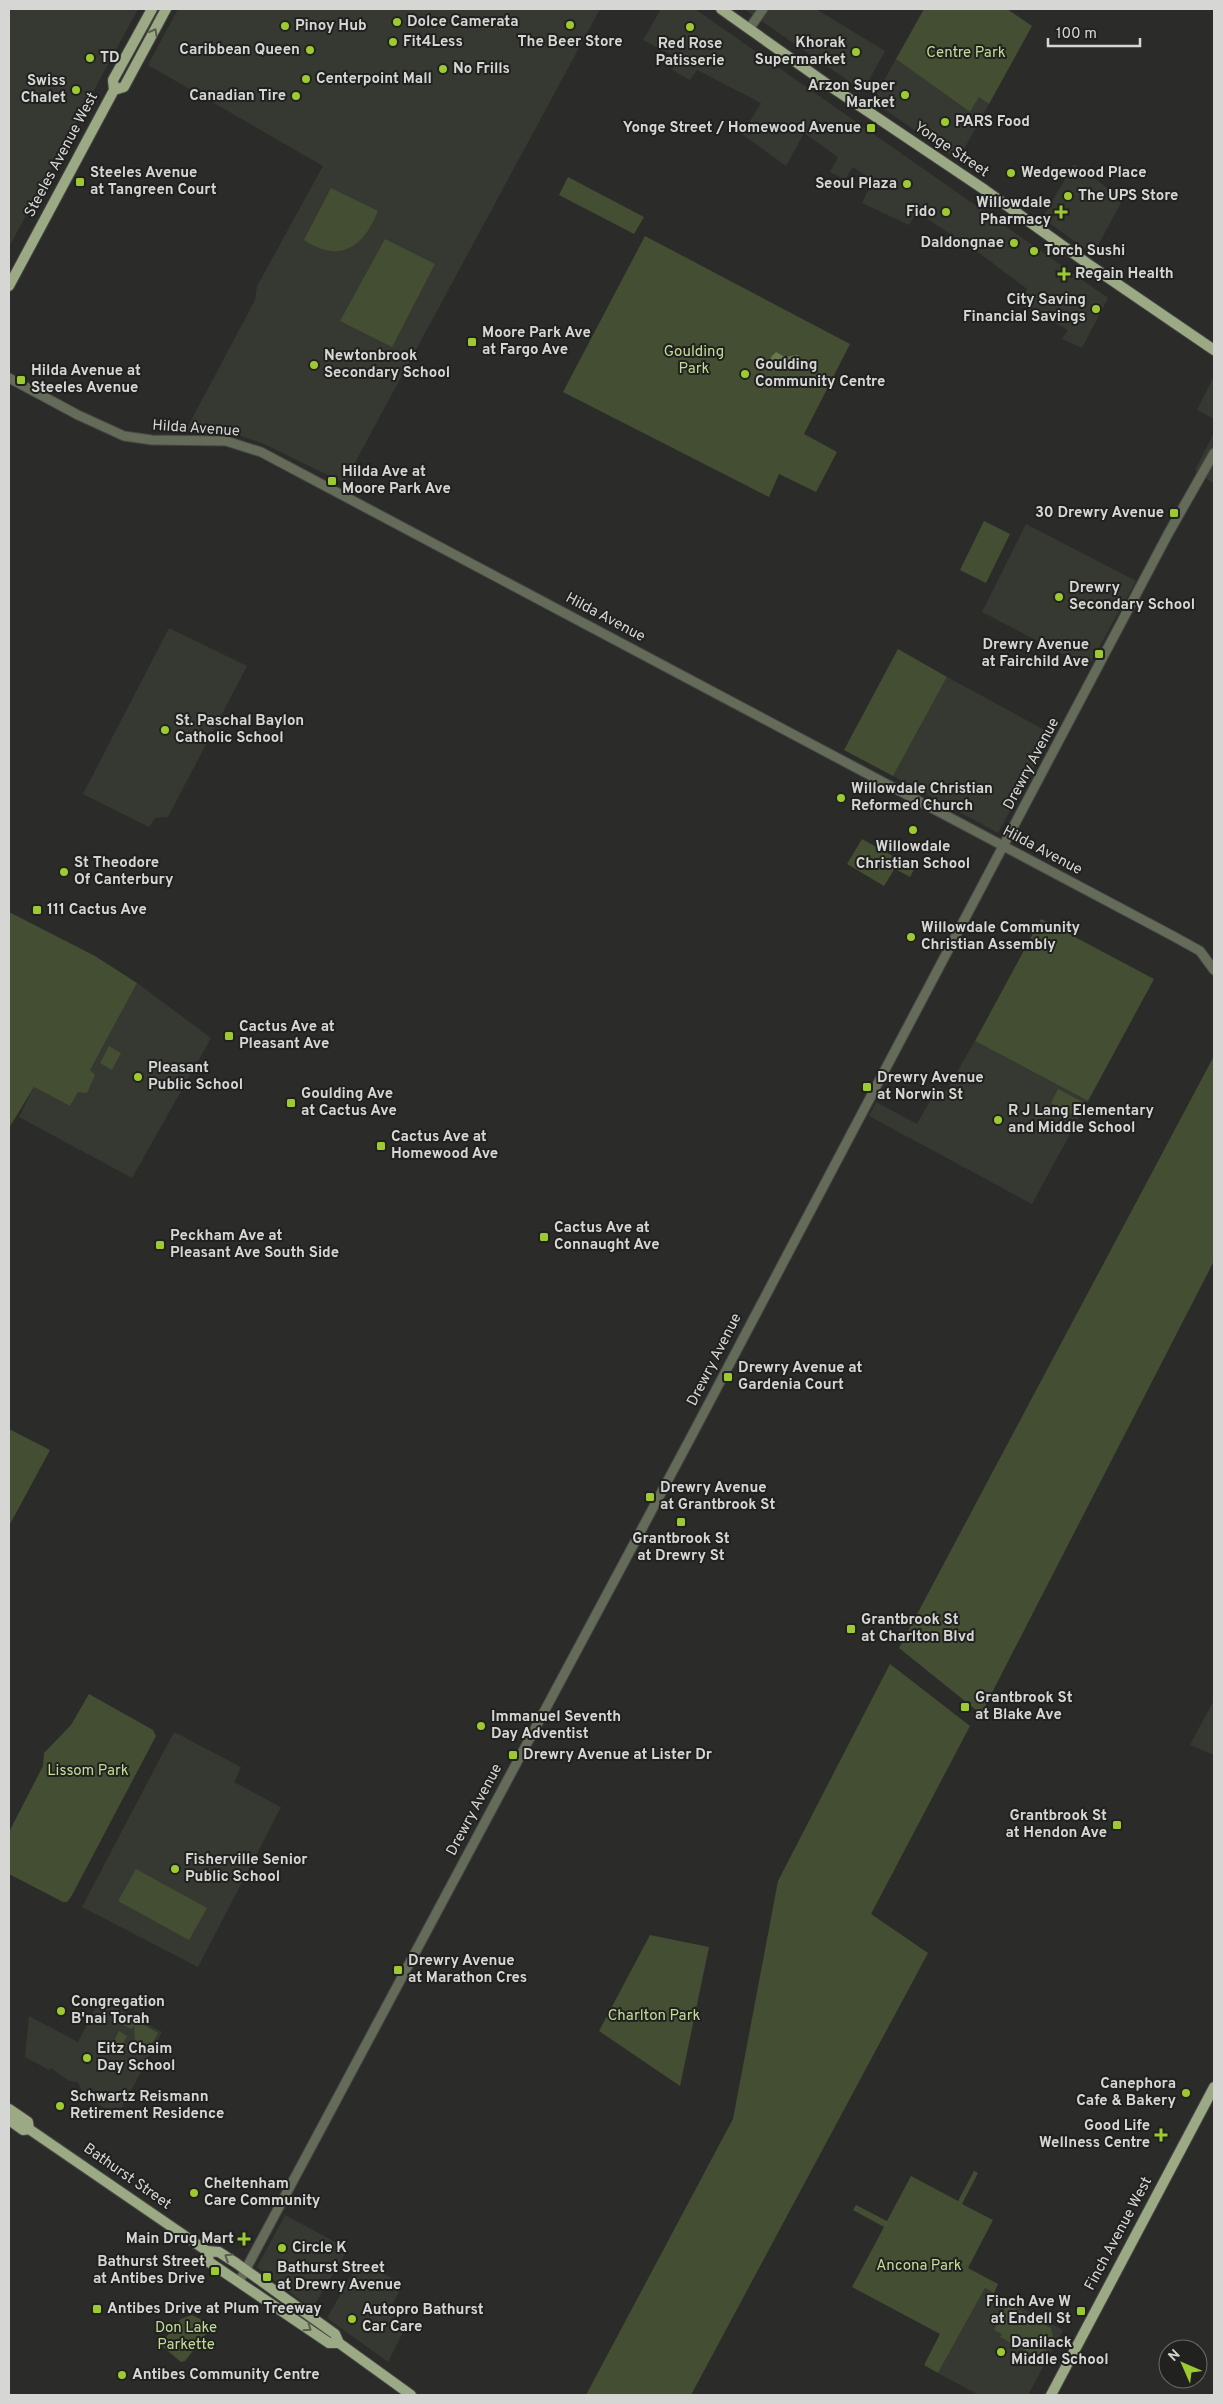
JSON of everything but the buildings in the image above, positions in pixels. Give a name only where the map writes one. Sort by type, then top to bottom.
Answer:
[{"type":"main road","name":"Steeles Avenue West","points":[[9,286],[114,90],[113,80],[152,9]]},
{"type":"main road","name":"Steeles Avenue West","points":[[114,90],[124,87],[166,9]]},
{"type":"main road","name":"Yonge Street","points":[[721,9],[1214,350]]},
{"type":"main road","points":[[131,50],[141,55]]},
{"type":"main road","name":"Finch Avenue West","points":[[1051,2395],[1214,2086]]},
{"type":"main road","name":"Bathurst Street","points":[[9,2109],[28,2122],[29,2129]]},
{"type":"main road","name":"Bathurst Street","points":[[9,2120],[22,2130],[29,2129],[207,2251],[219,2252],[246,2270],[335,2334],[339,2343],[410,2395]]},
{"type":"main road","name":"Bathurst Street","points":[[207,2251],[208,2261],[240,2280],[329,2343],[339,2343]]},
{"type":"street","points":[[749,29],[763,9]]},
{"type":"street","name":"Hilda Avenue","points":[[9,378],[78,415],[124,436],[152,440],[226,441],[252,448],[1173,936],[1200,951],[1214,970]]},
{"type":"street","name":"Drewry Avenue","points":[[240,2280],[691,1437],[1164,543],[1214,453]]},
{"type":"shaded area","points":[[9,9],[138,9],[9,247]]},
{"type":"shaded area","points":[[178,9],[600,9],[344,483],[264,444],[236,434],[186,430],[255,300],[257,286],[323,166],[148,65]]},
{"type":"shaded area","points":[[661,9],[695,9],[1108,298],[1082,348],[1062,339],[1068,330],[1019,304],[1027,289],[982,255],[917,212],[909,225],[862,203],[873,181],[853,167],[845,180],[830,172],[838,157],[804,133],[786,166],[742,134],[761,103],[697,70],[690,80],[672,70],[678,58],[643,40]]},
{"type":"shaded area","points":[[744,9],[816,9],[885,51],[863,91]]},
{"type":"shaded area","points":[[896,59],[970,112],[979,97],[989,104],[958,160],[875,103],[874,98]]},
{"type":"shaded area","points":[[1074,164],[1123,199],[1096,249],[1090,252],[1042,218]]},
{"type":"shaded area","points":[[776,352],[785,357],[798,355],[800,361],[791,370],[782,365],[772,367],[771,357]]},
{"type":"shaded area","points":[[1214,376],[1214,419],[1197,410]]},
{"type":"shaded area","points":[[1214,433],[1214,484],[1195,470]]},
{"type":"shaded area","name":"Drewry Secondary School","points":[[1026,524],[1136,581],[1088,667],[982,612]]},
{"type":"shaded area","name":"St. Paschal Baylon Catholic School","points":[[169,628],[247,666],[168,817],[155,818],[149,827],[83,794]]},
{"type":"shaded area","points":[[947,677],[1052,734],[998,833],[893,776]]},
{"type":"shaded area","name":"Pleasant Public School","points":[[137,983],[211,1038],[132,1178],[19,1117],[34,1087],[70,1106]]},
{"type":"shaded area","name":"R J Lang Elementary and Middle School","points":[[975,1041],[1088,1101],[1032,1204],[869,1116],[876,1102],[917,1124],[938,1087],[946,1091]]},
{"type":"shaded area","points":[[1214,1700],[1214,1755],[1190,1745]]},
{"type":"shaded area","name":"Fisherville Senior Public School","points":[[174,1732],[241,1767],[234,1782],[281,1807],[198,1967],[82,1907]]},
{"type":"shaded area","name":"Eitz Chaim Day School","points":[[100,1999],[162,2032],[117,2117],[82,2092],[78,2082],[69,2081],[51,2068],[49,2070],[25,2057],[29,2016],[78,2042]]},
{"type":"shaded area","points":[[285,2215],[348,2249],[312,2309],[257,2267]]},
{"type":"shaded area","points":[[360,2261],[403,2284],[388,2313],[406,2326],[388,2362],[327,2318]]},
{"type":"shaded area","name":"Danilack Middle School","points":[[985,2288],[1063,2330],[1028,2395],[979,2395],[938,2373]]},
{"type":"green space","name":"Centre Park","points":[[924,9],[1007,9],[1032,26],[989,104],[979,97],[970,112],[896,59]]},
{"type":"green space","points":[[568,177],[644,217],[634,234],[559,195]]},
{"type":"green space","points":[[331,188],[378,211],[372,224],[358,242],[340,251],[329,251],[304,240]]},
{"type":"green space","name":"Goulding Park","points":[[645,236],[850,344],[804,434],[837,452],[816,492],[779,474],[769,497],[563,392]]},
{"type":"green space","points":[[385,239],[435,264],[392,347],[340,321]]},
{"type":"green space","points":[[984,521],[1010,534],[986,583],[960,570]]},
{"type":"green space","points":[[898,649],[947,677],[893,776],[844,750]]},
{"type":"green space","points":[[862,839],[900,860],[884,886],[847,864]]},
{"type":"green space","points":[[903,859],[916,866],[910,877],[897,870]]},
{"type":"green space","points":[[9,912],[95,956],[137,983],[90,1070],[95,1075],[87,1093],[78,1092],[70,1106],[34,1087],[9,1128]]},
{"type":"green space","points":[[1041,919],[1154,979],[1088,1101],[975,1041]]},
{"type":"green space","points":[[109,1046],[121,1053],[112,1070],[100,1063]]},
{"type":"green space","points":[[1214,1056],[1214,1261],[981,1714],[899,1648]]},
{"type":"green space","points":[[1058,1089],[1083,1102],[1075,1116],[1051,1103]]},
{"type":"green space","points":[[9,1429],[50,1450],[9,1526]]},
{"type":"green space","points":[[890,1664],[970,1726],[871,1914],[928,1953],[691,2395],[586,2395],[733,2119],[778,1881]]},
{"type":"green space","name":"Lissom Park","points":[[89,1694],[153,1730],[156,1736],[71,1897],[67,1902],[63,1902],[9,1874],[9,1832],[43,1766],[44,1753],[71,1725]]},
{"type":"green space","points":[[136,1869],[207,1908],[189,1940],[118,1901]]},
{"type":"green space","name":"Charlton Park","points":[[650,1935],[709,1947],[680,2086],[599,2031]]},
{"type":"green space","points":[[121,2012],[158,2033],[146,2055],[135,2043],[134,2026],[131,2029],[116,2021]]},
{"type":"green space","points":[[119,2031],[127,2036],[119,2051],[111,2047]]},
{"type":"green space","name":"Ancona Park","points":[[974,2171],[978,2173],[962,2204],[993,2220],[968,2268],[998,2284],[994,2293],[985,2288],[938,2373],[924,2365],[940,2334],[852,2287],[884,2227],[853,2210],[856,2205],[887,2221],[911,2176],[958,2201]]},
{"type":"green space","points":[[1007,2304],[1051,2328],[1053,2337],[1041,2359],[1000,2337],[1002,2334],[994,2330]]},
{"type":"green space","name":"Don Lake Parkette","points":[[192,2315],[204,2321],[206,2334],[185,2361],[181,2362],[163,2347],[161,2343],[181,2319]]},
{"type":"place","name":"Dolce Camerata","points":[[397,22]]},
{"type":"place","name":"The Beer Store","points":[[570,25]]},
{"type":"place","name":"Pinoy Hub","points":[[285,26]]},
{"type":"place","name":"Red Rose Patisserie","points":[[690,27]]},
{"type":"place","name":"Fit4Less","points":[[393,42]]},
{"type":"place","name":"Caribbean Queen","points":[[310,50]]},
{"type":"place","name":"Khorak Supermarket","points":[[856,52]]},
{"type":"place","name":"TD","points":[[90,58]]},
{"type":"place","name":"No Frills","points":[[443,69]]},
{"type":"place","name":"Centerpoint Mall","points":[[306,79]]},
{"type":"place","name":"Swiss Chalet","points":[[76,90]]},
{"type":"place","name":"Arzon Super Market","points":[[905,95]]},
{"type":"place","name":"Canadian Tire","points":[[296,96]]},
{"type":"place","name":"PARS Food","points":[[945,122]]},
{"type":"place","name":"Yonge Street / Homewood Avenue","points":[[871,128]]},
{"type":"place","name":"Wedgewood Place","points":[[1011,173]]},
{"type":"place","name":"Steeles Avenue at Tangreen Court","points":[[80,182]]},
{"type":"place","name":"Seoul Plaza","points":[[907,184]]},
{"type":"place","name":"The UPS Store","points":[[1068,196]]},
{"type":"place","name":"Fido","points":[[946,212]]},
{"type":"place","name":"Willowdale Pharmacy","points":[[1061,212]]},
{"type":"place","name":"Daldongnae","points":[[1014,243]]},
{"type":"place","name":"Torch Sushi","points":[[1034,251]]},
{"type":"place","name":"Regain Health","points":[[1064,274]]},
{"type":"place","name":"City Saving Financial Savings","points":[[1096,309]]},
{"type":"place","name":"Moore Park Ave at Fargo Ave","points":[[472,342]]},
{"type":"place","name":"Newtonbrook Secondary School","points":[[314,365]]},
{"type":"place","name":"Goulding Community Centre","points":[[745,374]]},
{"type":"place","name":"Hilda Avenue at Steeles Avenue","points":[[21,380]]},
{"type":"place","name":"Hilda Ave at Moore Park Ave","points":[[332,481]]},
{"type":"place","name":"30 Drewry Avenue","points":[[1174,513]]},
{"type":"place","name":"Drewry Secondary School","points":[[1059,597]]},
{"type":"place","name":"Drewry Avenue at Fairchild Ave","points":[[1099,654]]},
{"type":"place","name":"St. Paschal Baylon Catholic School","points":[[165,730]]},
{"type":"place","name":"Willowdale Christian Reformed Church","points":[[841,798]]},
{"type":"place","name":"Willowdale Christian School","points":[[913,830]]},
{"type":"place","name":"St Theodore Of Canterbury","points":[[64,872]]},
{"type":"place","name":"111 Cactus Ave","points":[[37,910]]},
{"type":"place","name":"Willowdale Community Christian Assembly","points":[[911,937]]},
{"type":"place","name":"Cactus Ave at Pleasant Ave","points":[[229,1036]]},
{"type":"place","name":"Pleasant Public School","points":[[138,1077]]},
{"type":"place","name":"Drewry Avenue at Norwin St","points":[[867,1087]]},
{"type":"place","name":"Goulding Ave at Cactus Ave","points":[[291,1103]]},
{"type":"place","name":"R J Lang Elementary and Middle School","points":[[998,1120]]},
{"type":"place","name":"Cactus Ave at Homewood Ave","points":[[381,1146]]},
{"type":"place","name":"Cactus Ave at Connaught Ave","points":[[544,1237]]},
{"type":"place","name":"Peckham Ave at Pleasant Ave South Side","points":[[160,1245]]},
{"type":"place","name":"Drewry Avenue at Gardenia Court","points":[[728,1377]]},
{"type":"place","name":"Drewry Avenue at Grantbrook St","points":[[650,1497]]},
{"type":"place","name":"Grantbrook St at Drewry St","points":[[681,1522]]},
{"type":"place","name":"Grantbrook St at Charlton Blvd","points":[[851,1629]]},
{"type":"place","name":"Grantbrook St at Blake Ave","points":[[965,1707]]},
{"type":"place","name":"Immanuel Seventh Day Adventist","points":[[481,1726]]},
{"type":"place","name":"Drewry Avenue at Lister Dr","points":[[513,1755]]},
{"type":"place","name":"Grantbrook St at Hendon Ave","points":[[1117,1825]]},
{"type":"place","name":"Fisherville Senior Public School","points":[[175,1869]]},
{"type":"place","name":"Drewry Avenue at Marathon Cres","points":[[398,1970]]},
{"type":"place","name":"Congregation B'nai Torah","points":[[61,2011]]},
{"type":"place","name":"Eitz Chaim Day School","points":[[87,2058]]},
{"type":"place","name":"Canephora Cafe & Bakery","points":[[1186,2093]]},
{"type":"place","name":"Schwartz Reismann Retirement Residence","points":[[60,2106]]},
{"type":"place","name":"Good Life Wellness Centre","points":[[1161,2135]]},
{"type":"place","name":"Cheltenham Care Community","points":[[194,2193]]},
{"type":"place","name":"Main Drug Mart","points":[[244,2239]]},
{"type":"place","name":"Circle K","points":[[282,2248]]},
{"type":"place","name":"Bathurst Street at Antibes Drive","points":[[215,2271]]},
{"type":"place","name":"Bathurst Street at Drewry Avenue","points":[[267,2277]]},
{"type":"place","name":"Antibes Drive at Plum Treeway","points":[[97,2309]]},
{"type":"place","name":"Finch Ave W at Endell St","points":[[1081,2311]]},
{"type":"place","name":"Autopro Bathurst Car Care","points":[[352,2319]]},
{"type":"place","name":"Danilack Middle School","points":[[1001,2352]]},
{"type":"place","name":"Antibes Community Centre","points":[[122,2375]]}]
